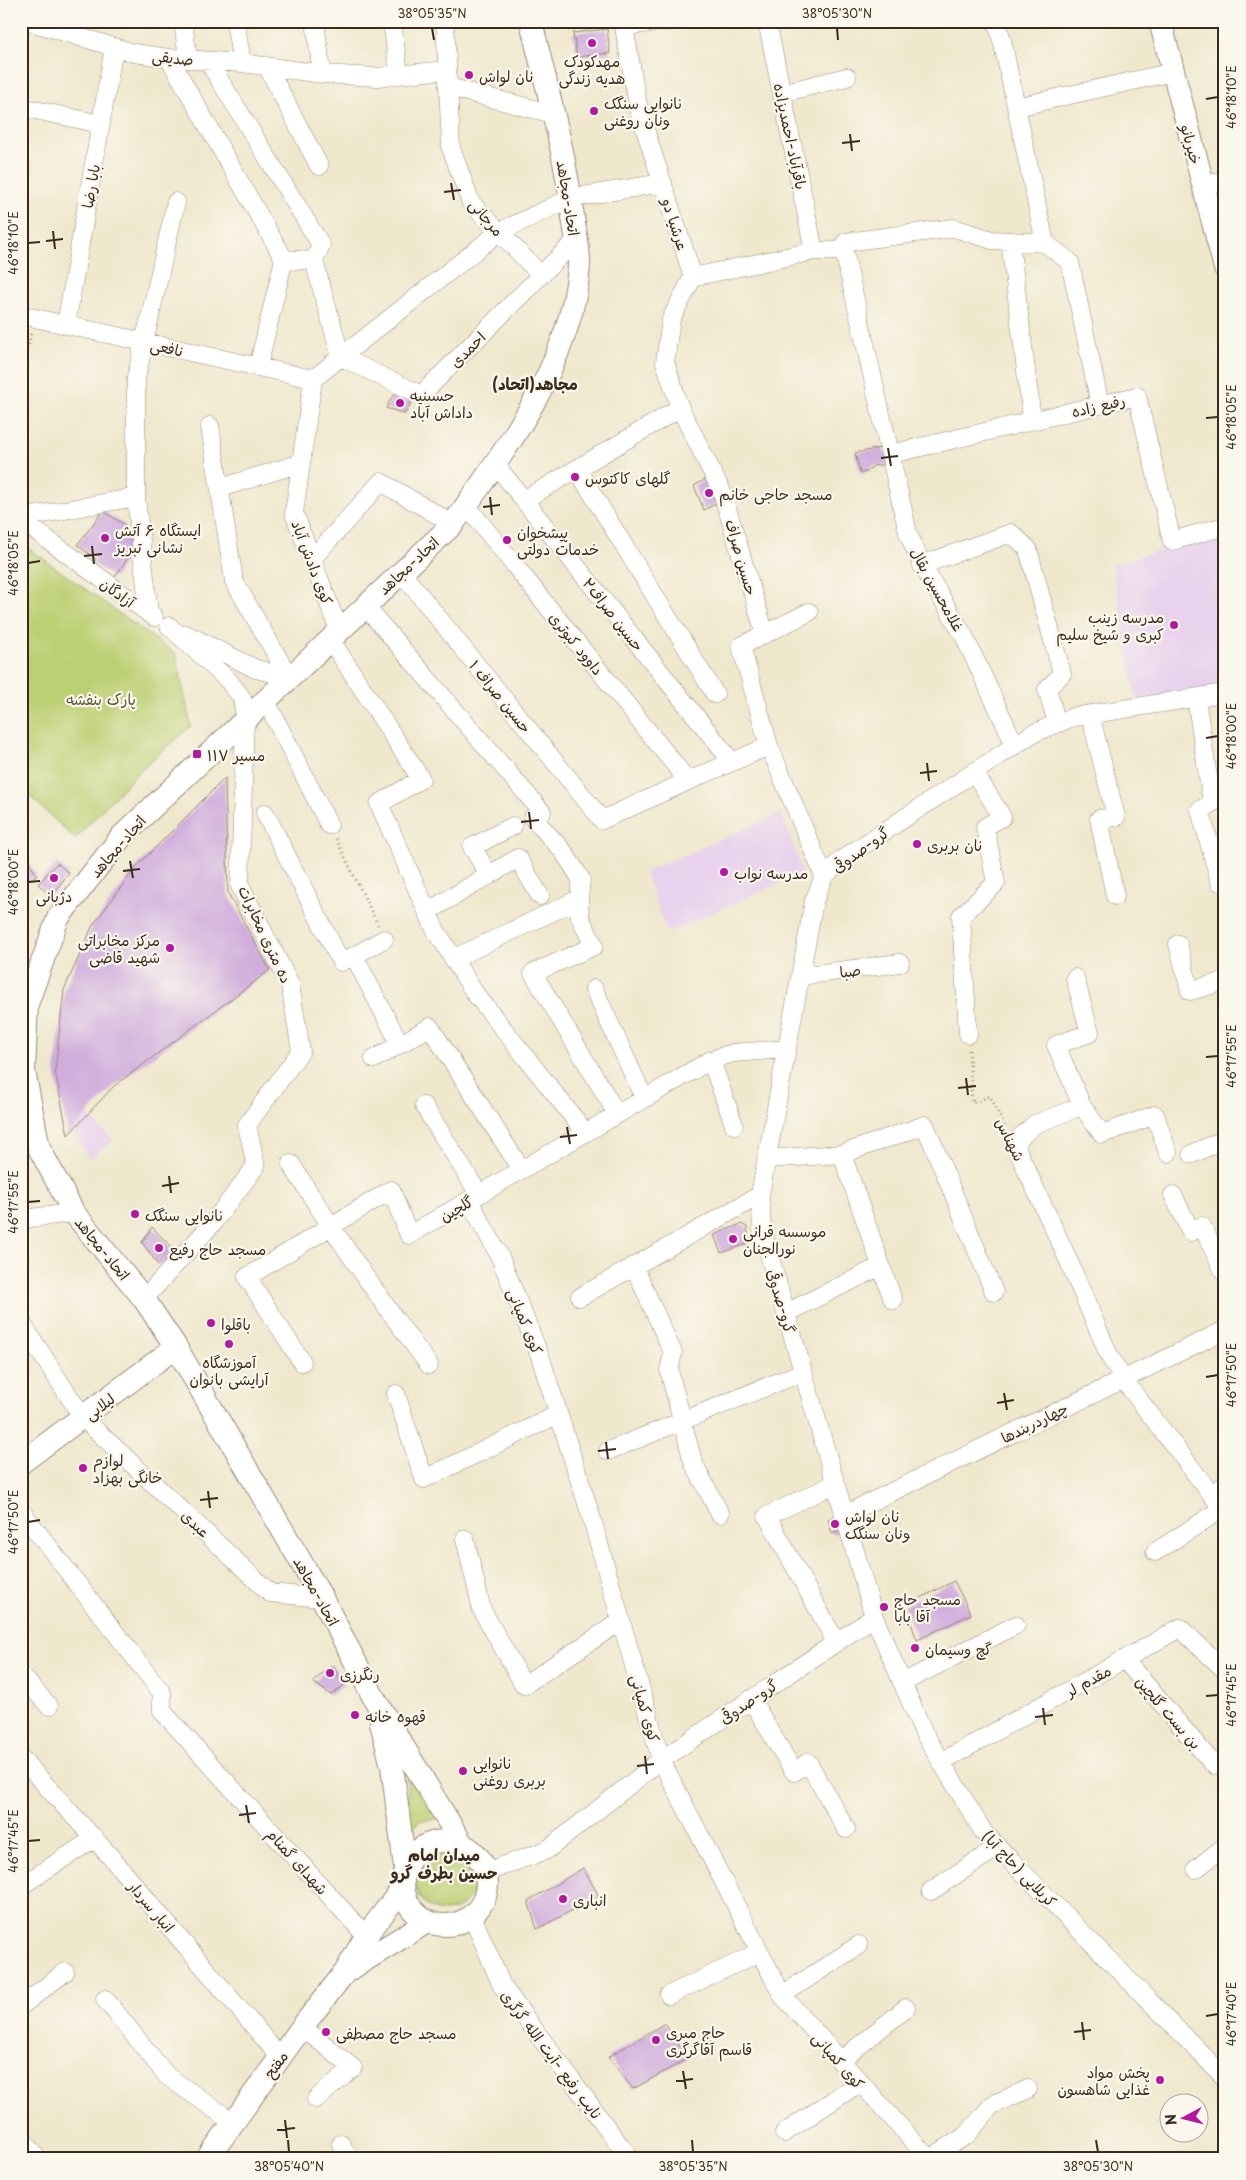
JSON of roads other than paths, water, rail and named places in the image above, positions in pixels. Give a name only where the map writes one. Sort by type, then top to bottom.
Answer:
[{"type":"main road","name":"اتحاد-مجاهد","points":[[374,1698],[322,1598],[176,1347],[144,1299],[74,1213],[39,1148],[24,1071],[24,1004],[58,918],[122,836],[288,677],[453,524],[496,465],[535,402],[571,318],[579,264],[571,198],[531,21]]},
{"type":"main road","name":"خیربانو","points":[[1160,21],[1225,268]]},
{"type":"main road","name":"لیلابی","points":[[21,1463],[176,1347]]},
{"type":"main road","points":[[374,1698],[462,1844]]},
{"type":"main road","points":[[346,1971],[366,1936],[404,1878],[412,1855],[422,1846],[435,1841],[449,1840],[473,1850],[481,1860],[486,1872],[486,1896],[472,1916],[462,1922],[450,1925],[427,1922],[415,1914],[407,1902],[404,1878],[392,1766],[374,1698]]},
{"type":"main road","points":[[346,1971],[427,1922]]},
{"type":"main road","name":"مفتح","points":[[207,2159],[302,2027],[346,1971]]},
{"type":"street","name":"صدیقی","points":[[27,21],[134,53],[169,58],[242,63],[322,74],[377,77],[399,75],[448,79]]},
{"type":"street","points":[[182,21],[188,59]]},
{"type":"street","points":[[234,21],[242,63]]},
{"type":"street","points":[[314,21],[322,74]]},
{"type":"street","points":[[392,21],[399,75]]},
{"type":"street","name":"مرجانی","points":[[445,21],[451,148],[471,203],[541,275]]},
{"type":"street","points":[[624,24],[668,21]]},
{"type":"street","name":"باقرآباد-احمدیزاده","points":[[767,21],[814,250]]},
{"type":"street","points":[[996,21],[1002,40],[1045,243]]},
{"type":"street","name":"عرشیا دو","points":[[624,24],[639,111],[693,277]]},
{"type":"street","name":"بابا رضا","points":[[66,325],[114,47]]},
{"type":"street","points":[[169,58],[284,258],[258,367]]},
{"type":"street","points":[[208,61],[321,245],[314,261],[341,356]]},
{"type":"street","points":[[266,66],[320,166]]},
{"type":"street","points":[[1016,107],[1174,72]]},
{"type":"street","points":[[782,93],[847,77]]},
{"type":"street","points":[[448,79],[553,114]]},
{"type":"street","points":[[21,108],[101,124]]},
{"type":"street","points":[[1204,187],[1225,179]]},
{"type":"street","points":[[220,488],[301,463],[313,379],[499,232],[571,198],[663,183]]},
{"type":"street","points":[[149,614],[136,497],[136,378],[176,202]]},
{"type":"street","points":[[693,277],[814,250],[844,250],[846,242],[954,228],[992,240],[1045,243],[1070,262],[1100,405]]},
{"type":"street","name":"احمدی","points":[[341,356],[421,395],[576,240]]},
{"type":"street","points":[[1010,241],[1032,420]]},
{"type":"street","name":"غلامحسین بقال","points":[[844,250],[908,534],[922,565],[964,636],[1015,745]]},
{"type":"street","points":[[284,258],[314,261]]},
{"type":"street","name":"حسین صراف","points":[[693,277],[671,319],[665,362],[680,408],[722,492],[765,634]]},
{"type":"street","name":"نافعی","points":[[28,317],[313,379]]},
{"type":"street","name":"رفیع زاده","points":[[890,454],[1137,396],[1172,541],[1225,526]]},
{"type":"street","points":[[524,500],[680,408]]},
{"type":"street","points":[[210,426],[234,581],[288,677]]},
{"type":"street","name":"کوی دادش آباد","points":[[301,463],[294,514],[312,559],[334,634],[421,778],[379,804],[427,912]]},
{"type":"street","name":"حسین صراف۲","points":[[496,465],[732,762]]},
{"type":"street","points":[[577,469],[715,694]]},
{"type":"street","points":[[312,559],[381,482],[453,524]]},
{"type":"street","points":[[21,519],[136,497]]},
{"type":"street","name":"داوود کبوتری","points":[[466,505],[688,780]]},
{"type":"street","name":"آزادگان","points":[[21,519],[149,614],[169,626]]},
{"type":"street","points":[[922,565],[1011,533],[1028,549],[1062,674],[1048,689],[1057,724]]},
{"type":"street","name":"حسین صراف ۱","points":[[401,572],[602,820],[688,780]]},
{"type":"street","points":[[365,606],[542,812],[533,818],[564,851],[581,879],[580,918],[594,946],[533,973],[617,1114]]},
{"type":"street","points":[[809,612],[741,646],[769,746],[824,876]]},
{"type":"street","points":[[169,626],[256,669],[288,677]]},
{"type":"street","points":[[169,626],[228,680],[242,698],[245,718]]},
{"type":"street","name":"گرو-صدوقی","points":[[486,1872],[547,1850],[661,1760],[874,1617],[762,1230],[760,1195],[766,1159],[814,901],[824,876],[844,858],[1032,734],[1073,717],[1225,693]]},
{"type":"street","points":[[1196,698],[1212,803],[1200,810],[1220,882]]},
{"type":"street","points":[[265,699],[329,824]]},
{"type":"street","points":[[1090,714],[1116,817],[1099,819],[1115,896]]},
{"type":"street","name":"ده متری مخابرات","points":[[144,1299],[212,1224],[256,1166],[247,1125],[301,1051],[290,984],[240,886],[245,718]]},
{"type":"street","points":[[688,780],[769,746]]},
{"type":"street","points":[[968,1034],[961,916],[996,883],[985,827],[1002,817],[974,772]]},
{"type":"street","points":[[265,813],[341,962],[384,939]]},
{"type":"street","points":[[489,875],[472,848],[513,826]]},
{"type":"street","points":[[540,896],[518,858],[427,912],[474,992],[586,1132]]},
{"type":"street","points":[[453,959],[579,899]]},
{"type":"street","points":[[1178,944],[1190,991],[1225,980]]},
{"type":"street","points":[[354,956],[400,1044]]},
{"type":"street","name":"صبا","points":[[800,976],[900,963]]},
{"type":"street","points":[[1075,978],[1090,1033],[1056,1045],[1082,1106],[1102,1134],[1155,1115],[1168,1153]]},
{"type":"street","points":[[594,989],[644,1098]]},
{"type":"street","points":[[374,1059],[430,1027],[521,1170]]},
{"type":"street","name":"گلچین","points":[[302,1362],[247,1278],[391,1190],[408,1235],[711,1060],[733,1053],[786,1049]]},
{"type":"street","points":[[711,1060],[734,1125]]},
{"type":"street","name":"کوی کمپانی","points":[[424,1106],[474,1197],[540,1356],[557,1415],[591,1516],[661,1760],[782,1995],[929,2159]]},
{"type":"street","name":"شهناس","points":[[1082,1106],[1034,1124],[1014,1143],[1066,1255],[1109,1355],[1123,1378],[1218,1490],[1223,1511]]},
{"type":"street","points":[[766,1159],[842,1154],[925,1125],[994,1292]]},
{"type":"street","points":[[1192,1154],[1225,1138]]},
{"type":"street","points":[[842,1154],[893,1300]]},
{"type":"street","points":[[292,1164],[330,1227],[429,1365]]},
{"type":"street","points":[[580,1297],[760,1195]]},
{"type":"street","points":[[1173,1196],[1191,1232],[1202,1226],[1225,1274]]},
{"type":"street","points":[[21,1219],[74,1213]]},
{"type":"street","points":[[634,1266],[672,1353],[669,1370],[693,1462],[720,1514]]},
{"type":"street","points":[[786,1313],[881,1266]]},
{"type":"street","name":"عبدی","points":[[21,1322],[82,1418],[270,1593],[322,1598]]},
{"type":"street","name":"چهاردربندها","points":[[844,1515],[1225,1330]]},
{"type":"street","points":[[608,1451],[803,1372]]},
{"type":"street","points":[[396,1394],[424,1479],[557,1415]]},
{"type":"street","points":[[835,1484],[767,1516],[836,1642]]},
{"type":"street","points":[[1156,1552],[1223,1511]]},
{"type":"street","name":"شهدای گمنام","points":[[21,1512],[162,1693],[162,1711],[366,1936]]},
{"type":"street","points":[[465,1539],[482,1610],[524,1684],[621,1621]]},
{"type":"street","name":"کربلایی (حاج آبا)","points":[[874,1617],[924,1734],[984,1833],[1225,2078]]},
{"type":"street","points":[[902,1683],[1016,1624]]},
{"type":"street","name":"مقدم لر","points":[[941,1762],[1180,1628],[1225,1670]]},
{"type":"street","name":"بن بست گلچین","points":[[1124,1659],[1214,1764]]},
{"type":"street","points":[[21,1675],[49,1706]]},
{"type":"street","points":[[751,1699],[794,1772],[808,1762],[846,1829]]},
{"type":"street","name":"انبار سردار","points":[[21,1758],[94,1838],[280,2057]]},
{"type":"street","points":[[21,1886],[94,1838]]},
{"type":"street","points":[[1196,1869],[1225,1846]]},
{"type":"street","points":[[931,1891],[998,1847]]},
{"type":"street","name":"نایب رفیع -آیت الله گرگری","points":[[472,1916],[502,1986],[630,2159]]},
{"type":"street","points":[[782,1995],[859,1944]]},
{"type":"street","points":[[669,1994],[760,1952]]},
{"type":"street","points":[[21,2006],[65,1972]]},
{"type":"street","points":[[105,1999],[167,2076],[233,2122]]},
{"type":"street","points":[[840,2061],[906,2008]]},
{"type":"street","points":[[302,2027],[353,2068],[316,2099]]},
{"type":"street","points":[[784,2133],[859,2083]]},
{"type":"street","points":[[929,2159],[967,2135],[992,2105],[1028,2089]]},
{"type":"street","points":[[21,2137],[38,2159]]},
{"type":"place","name":"مهدکودک هدیه زندگی","points":[[592,43]]},
{"type":"place","name":"نان لواش","points":[[469,75]]},
{"type":"place","name":"نانوایی سنگک ونان روغنی","points":[[594,111]]},
{"type":"place","name":"حسینیه داداش آباد","points":[[400,403]]},
{"type":"place","name":"گلهای کاکتوس","points":[[575,477]]},
{"type":"place","name":"مسجد حاجی خانم","points":[[709,493]]},
{"type":"place","name":"ایستگاه ۶ آتش نشانی تبریز","points":[[105,538]]},
{"type":"place","name":"پیشخوان خدمات دولتی","points":[[507,540]]},
{"type":"place","name":"مدرسه زینب کبری و شیخ سلیم","points":[[1174,625]]},
{"type":"place","name":"مسیر ۱۱۷","points":[[197,754]]},
{"type":"place","name":"نان بربری","points":[[917,844]]},
{"type":"place","name":"مدرسه نواب","points":[[724,872]]},
{"type":"place","name":"دژبانی","points":[[54,878]]},
{"type":"place","name":"مرکز مخابراتی شهید قاضی","points":[[170,948]]},
{"type":"place","name":"نانوایی سنگک","points":[[135,1214]]},
{"type":"place","name":"موسسه قرانی نورالجنان","points":[[733,1239]]},
{"type":"place","name":"مسجد حاج رفیع","points":[[159,1248]]},
{"type":"place","name":"باقلوا","points":[[211,1323]]},
{"type":"place","name":"آموزشگاه آرایشی بانوان","points":[[229,1344]]},
{"type":"place","name":"لوازم خانگی بهزاد","points":[[83,1468]]},
{"type":"place","name":"نان لواش ونان سنگک","points":[[835,1524]]},
{"type":"place","name":"مسجد حاج آقا بابا","points":[[884,1607]]},
{"type":"place","name":"گچ وسیمان","points":[[915,1648]]},
{"type":"place","name":"رنگرزی","points":[[330,1673]]},
{"type":"place","name":"قهوه خانه","points":[[355,1715]]},
{"type":"place","name":"نانوایی بربری روغنی","points":[[463,1771]]},
{"type":"place","name":"انباری","points":[[563,1899]]},
{"type":"place","name":"مسجد حاج مصطفی","points":[[326,2032]]},
{"type":"place","name":"حاج میری قاسم آقاگرگری","points":[[656,2040]]},
{"type":"place","name":"پخش مواد غذایی شاهسون","points":[[1160,2080]]},
{"type":"district","name":"مجاهد(اتحاد)","points":[[535,383]]},
{"type":"district","name":"میدان امام حسین بطرف گرو","points":[[444,1863]]},
{"type":"park label","name":"پارک بنفشه","points":[[101,698]]}]
